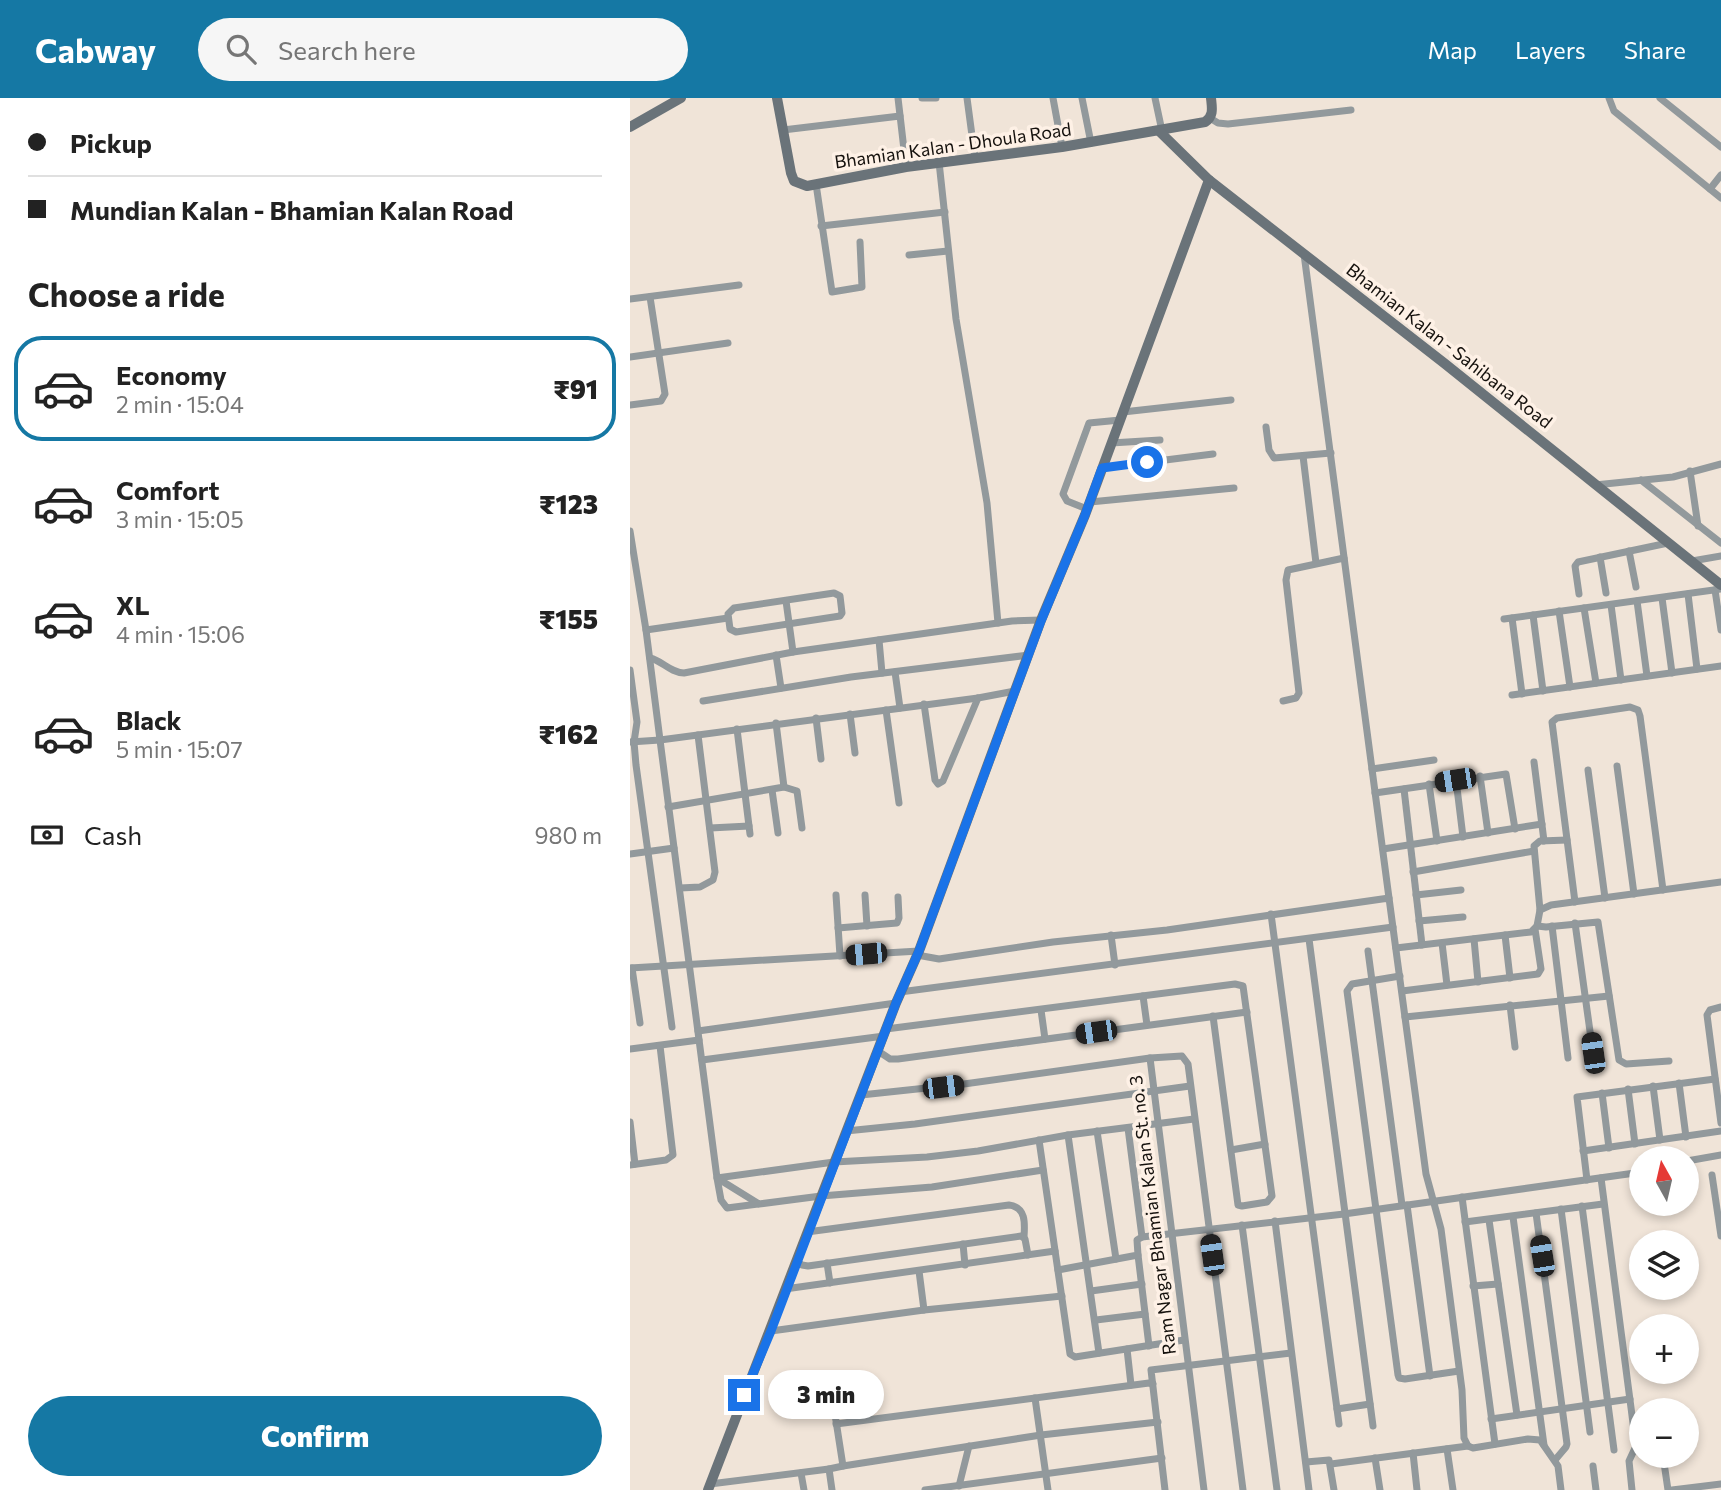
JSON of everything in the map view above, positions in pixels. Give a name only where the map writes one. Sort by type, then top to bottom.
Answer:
[{"type":"street","points":[[630,127],[681,98]]},
{"type":"street","name":"Bhamian Kalan - Dhoula Road","points":[[778,98],[794,181],[807,186],[905,167],[1091,143],[1205,122],[1210,118]]},
{"type":"street","points":[[898,98],[905,167]]},
{"type":"street","points":[[922,98],[936,98]]},
{"type":"street","points":[[967,98],[975,158]]},
{"type":"street","points":[[1053,98],[1062,147]]},
{"type":"street","points":[[1082,98],[1091,143]]},
{"type":"street","points":[[1156,98],[1161,131]]},
{"type":"street","points":[[1211,98],[1210,118],[1228,124],[1351,110]]},
{"type":"street","points":[[1609,98],[1614,111],[1721,198]]},
{"type":"street","points":[[1660,98],[1721,147]]},
{"type":"street","points":[[783,130],[900,116]]},
{"type":"street","name":"Bhamian Kalan - Sahibana Road","points":[[1161,131],[1209,180],[1691,561],[1719,588]]},
{"type":"street","points":[[939,162],[956,319],[987,503],[998,623]]},
{"type":"street","points":[[1710,189],[1721,175]]},
{"type":"street","points":[[705,1488],[771,1331],[860,1095],[918,953],[1209,180]]},
{"type":"street","points":[[816,184],[832,292],[862,287],[860,242]]},
{"type":"street","points":[[821,226],[945,212]]},
{"type":"street","points":[[909,255],[948,251]]},
{"type":"street","points":[[1304,253],[1426,1174],[1441,1228],[1459,1371],[1464,1438],[1468,1446]]},
{"type":"street","points":[[630,299],[738,285]]},
{"type":"street","points":[[630,405],[661,401],[665,394],[650,297]]},
{"type":"street","points":[[630,357],[728,343]]},
{"type":"street","points":[[1231,400],[1089,423],[1063,494],[1067,501],[1088,506],[1234,488]]},
{"type":"street","points":[[1266,427],[1269,450],[1274,457],[1331,453]]},
{"type":"street","points":[[1111,443],[1160,440]]},
{"type":"street","points":[[1102,468],[1213,454]]},
{"type":"street","points":[[1303,456],[1316,564]]},
{"type":"street","points":[[1595,485],[1673,477],[1720,464],[1721,474]]},
{"type":"street","points":[[1690,471],[1698,527]]},
{"type":"street","points":[[1641,480],[1721,543]]},
{"type":"street","points":[[630,531],[634,578],[650,658],[721,1200],[727,1208],[821,1196],[932,1187],[1043,1170]]},
{"type":"street","points":[[1579,594],[1576,563],[1668,543]]},
{"type":"street","points":[[1629,551],[1636,587]]},
{"type":"street","points":[[1691,561],[1721,556]]},
{"type":"street","points":[[1600,557],[1606,593]]},
{"type":"street","points":[[1283,701],[1296,698],[1299,693],[1286,575],[1292,568],[1344,558]]},
{"type":"street","points":[[1522,694],[1508,618],[1719,588],[1721,630]]},
{"type":"street","points":[[834,593],[840,596],[840,616],[732,632],[728,618],[730,610],[734,608],[834,593]]},
{"type":"street","points":[[1688,594],[1697,669]]},
{"type":"street","points":[[1662,598],[1672,673]]},
{"type":"street","points":[[786,601],[793,652]]},
{"type":"street","points":[[1637,601],[1647,676]]},
{"type":"street","points":[[1611,605],[1621,680]]},
{"type":"street","points":[[1584,608],[1596,683]]},
{"type":"street","points":[[1559,611],[1570,687]]},
{"type":"street","points":[[1533,615],[1543,691]]},
{"type":"street","points":[[646,630],[728,618]]},
{"type":"street","points":[[650,658],[676,672],[684,673],[793,652],[1023,619],[1041,621]]},
{"type":"street","points":[[879,640],[882,673]]},
{"type":"street","points":[[776,655],[781,688]]},
{"type":"street","points":[[704,701],[882,673],[1029,655]]},
{"type":"street","points":[[1512,695],[1721,666]]},
{"type":"street","points":[[630,670],[637,722],[632,742],[672,1027]]},
{"type":"street","points":[[895,672],[900,708]]},
{"type":"street","points":[[632,742],[1016,691]]},
{"type":"street","points":[[924,704],[935,780],[938,784],[943,782],[978,698]]},
{"type":"street","points":[[1575,902],[1552,722],[1557,718],[1634,708],[1640,716],[1663,890]]},
{"type":"street","points":[[886,710],[899,803]]},
{"type":"street","points":[[850,714],[855,753]]},
{"type":"street","points":[[816,718],[821,759]]},
{"type":"street","points":[[776,723],[784,787]]},
{"type":"street","points":[[710,828],[749,830],[737,729]]},
{"type":"street","points":[[680,888],[700,887],[713,880],[715,872],[698,735]]},
{"type":"street","points":[[1372,769],[1434,760]]},
{"type":"street","points":[[1534,762],[1544,841]]},
{"type":"street","points":[[1617,766],[1634,894]]},
{"type":"street","points":[[1588,770],[1605,898]]},
{"type":"street","points":[[1375,793],[1506,774],[1515,829]]},
{"type":"street","points":[[1480,776],[1488,833]]},
{"type":"street","points":[[1455,780],[1463,837]]},
{"type":"street","points":[[1429,785],[1437,841]]},
{"type":"street","points":[[668,807],[784,787],[797,791],[802,828]]},
{"type":"street","points":[[1404,789],[1422,945]]},
{"type":"street","points":[[772,790],[778,833]]},
{"type":"street","points":[[1383,849],[1542,824]]},
{"type":"street","points":[[1402,990],[1535,975],[1541,972],[1536,928],[1540,910],[1535,843],[1567,840]]},
{"type":"street","points":[[630,853],[674,848]]},
{"type":"street","points":[[1413,872],[1534,851]]},
{"type":"street","points":[[1540,910],[1551,905],[1721,882]]},
{"type":"street","points":[[1416,895],[1461,890]]},
{"type":"street","points":[[836,895],[840,956]]},
{"type":"street","points":[[865,895],[867,926]]},
{"type":"street","points":[[838,928],[897,923],[898,897]]},
{"type":"street","points":[[640,1023],[631,968],[918,953],[939,959],[1389,898]]},
{"type":"street","points":[[1271,914],[1339,1424]]},
{"type":"street","points":[[1419,922],[1463,917]]},
{"type":"street","points":[[1396,948],[1598,922],[1619,1060],[1626,1064],[1669,1061]]},
{"type":"street","points":[[1576,923],[1593,1053]]},
{"type":"street","points":[[1552,926],[1569,1058]]},
{"type":"street","points":[[698,1031],[1115,965],[1393,927]]},
{"type":"street","points":[[1111,935],[1115,965]]},
{"type":"street","points":[[1505,935],[1510,978]]},
{"type":"street","points":[[1309,939],[1373,1426]]},
{"type":"street","points":[[1474,939],[1478,982]]},
{"type":"street","points":[[1442,943],[1447,985]]},
{"type":"street","points":[[1368,951],[1430,1376]]},
{"type":"street","points":[[1400,976],[1352,984],[1348,991],[1398,1375],[1402,1379],[1459,1371]]},
{"type":"street","points":[[702,1060],[1240,984],[1245,989],[1265,1144],[1271,1199],[1267,1202],[1242,1206],[1237,1203],[1213,1016]]},
{"type":"street","points":[[1143,996],[1147,1025]]},
{"type":"street","points":[[1405,1017],[1609,996]]},
{"type":"street","points":[[1510,1005],[1515,1047]]},
{"type":"street","points":[[1721,1007],[1710,1010],[1707,1015],[1721,1123]]},
{"type":"street","points":[[1041,1010],[1045,1039]]},
{"type":"street","points":[[878,1051],[890,1059],[898,1059],[1247,1012]]},
{"type":"street","points":[[630,1049],[699,1040]]},
{"type":"street","points":[[630,1122],[633,1165],[666,1160],[673,1155],[660,1046]]},
{"type":"street","points":[[1150,1058],[1182,1056],[1188,1064],[1243,1490]]},
{"type":"street","name":"Ram Nagar Bhamian Kalan St. no. 3","points":[[860,1095],[964,1084],[1150,1058],[1204,1490]]},
{"type":"street","points":[[1587,1180],[1577,1097],[1715,1079]]},
{"type":"street","points":[[1679,1083],[1686,1137]]},
{"type":"street","points":[[846,1131],[928,1123],[1191,1086]]},
{"type":"street","points":[[1653,1086],[1660,1140]]},
{"type":"street","points":[[1628,1090],[1635,1144]]},
{"type":"street","points":[[1602,1093],[1609,1148]]},
{"type":"street","points":[[717,1178],[834,1162],[928,1157],[1194,1119]]},
{"type":"street","points":[[1128,1128],[1142,1237]]},
{"type":"street","points":[[1097,1131],[1116,1259]]},
{"type":"street","points":[[1583,1152],[1721,1132]]},
{"type":"street","points":[[1068,1135],[1099,1353]]},
{"type":"street","points":[[1039,1140],[1070,1354],[1075,1357],[1184,1340]]},
{"type":"street","points":[[1230,1150],[1265,1144]]},
{"type":"street","points":[[1699,1159],[1721,1156]]},
{"type":"street","points":[[1149,1346],[1136,1240],[1142,1237],[1375,1210],[1629,1174]]},
{"type":"street","points":[[1713,1175],[1721,1236]]},
{"type":"street","points":[[717,1178],[759,1204]]},
{"type":"street","points":[[1601,1178],[1630,1398]]},
{"type":"street","points":[[1462,1197],[1495,1444]]},
{"type":"street","points":[[1465,1223],[1603,1204]]},
{"type":"street","points":[[807,1232],[1009,1205],[1015,1206],[1024,1216],[1024,1237],[1028,1255]]},
{"type":"street","points":[[1583,1206],[1614,1450]]},
{"type":"street","points":[[1561,1209],[1590,1432]]},
{"type":"street","points":[[1536,1213],[1566,1447],[1555,1460]]},
{"type":"street","points":[[1513,1217],[1544,1444]]},
{"type":"street","points":[[1275,1220],[1309,1489],[1300,1490]]},
{"type":"street","points":[[1489,1220],[1517,1415]]},
{"type":"street","points":[[1242,1225],[1277,1490]]},
{"type":"street","points":[[796,1261],[802,1265],[827,1263],[1024,1237]]},
{"type":"street","points":[[963,1244],[965,1265]]},
{"type":"street","points":[[785,1289],[1055,1251]]},
{"type":"street","points":[[1058,1270],[1138,1255]]},
{"type":"street","points":[[827,1263],[830,1283]]},
{"type":"street","points":[[919,1271],[924,1310]]},
{"type":"street","points":[[1091,1291],[1142,1284]]},
{"type":"street","points":[[1474,1286],[1498,1284]]},
{"type":"street","points":[[771,1331],[924,1310],[1062,1296]]},
{"type":"street","points":[[1096,1320],[1145,1314]]},
{"type":"street","points":[[1127,1349],[1131,1385]]},
{"type":"street","points":[[1166,1490],[1151,1370],[1291,1353]]},
{"type":"street","points":[[836,1424],[1153,1384]]},
{"type":"street","points":[[1035,1398],[1048,1490]]},
{"type":"street","points":[[1491,1419],[1629,1399]]},
{"type":"street","points":[[1337,1409],[1370,1404]]},
{"type":"street","points":[[834,1408],[843,1466]]},
{"type":"street","points":[[705,1488],[1041,1435],[1158,1422]]},
{"type":"street","points":[[1331,1464],[1535,1438],[1544,1444],[1555,1460],[1561,1490]]},
{"type":"street","points":[[959,1486],[969,1446]]},
{"type":"street","points":[[1447,1449],[1452,1490]]},
{"type":"street","points":[[1413,1453],[1418,1490]]},
{"type":"street","points":[[925,1490],[1162,1458]]},
{"type":"street","points":[[1375,1458],[1380,1490]]},
{"type":"street","points":[[1306,1462],[1325,1459],[1331,1464],[1334,1490]]},
{"type":"street","points":[[1593,1466],[1596,1490]]},
{"type":"street","points":[[1630,1468],[1632,1490]]},
{"type":"street","points":[[1665,1468],[1670,1490],[1721,1484]]},
{"type":"street","points":[[829,1469],[832,1490]]},
{"type":"street","points":[[801,1472],[804,1490]]},
{"type":"street","points":[[736,1481],[737,1490]]},
{"type":"route","points":[[744,1395],[896,1003],[919,951],[1049,599],[1102,468],[1147,462]]}]
